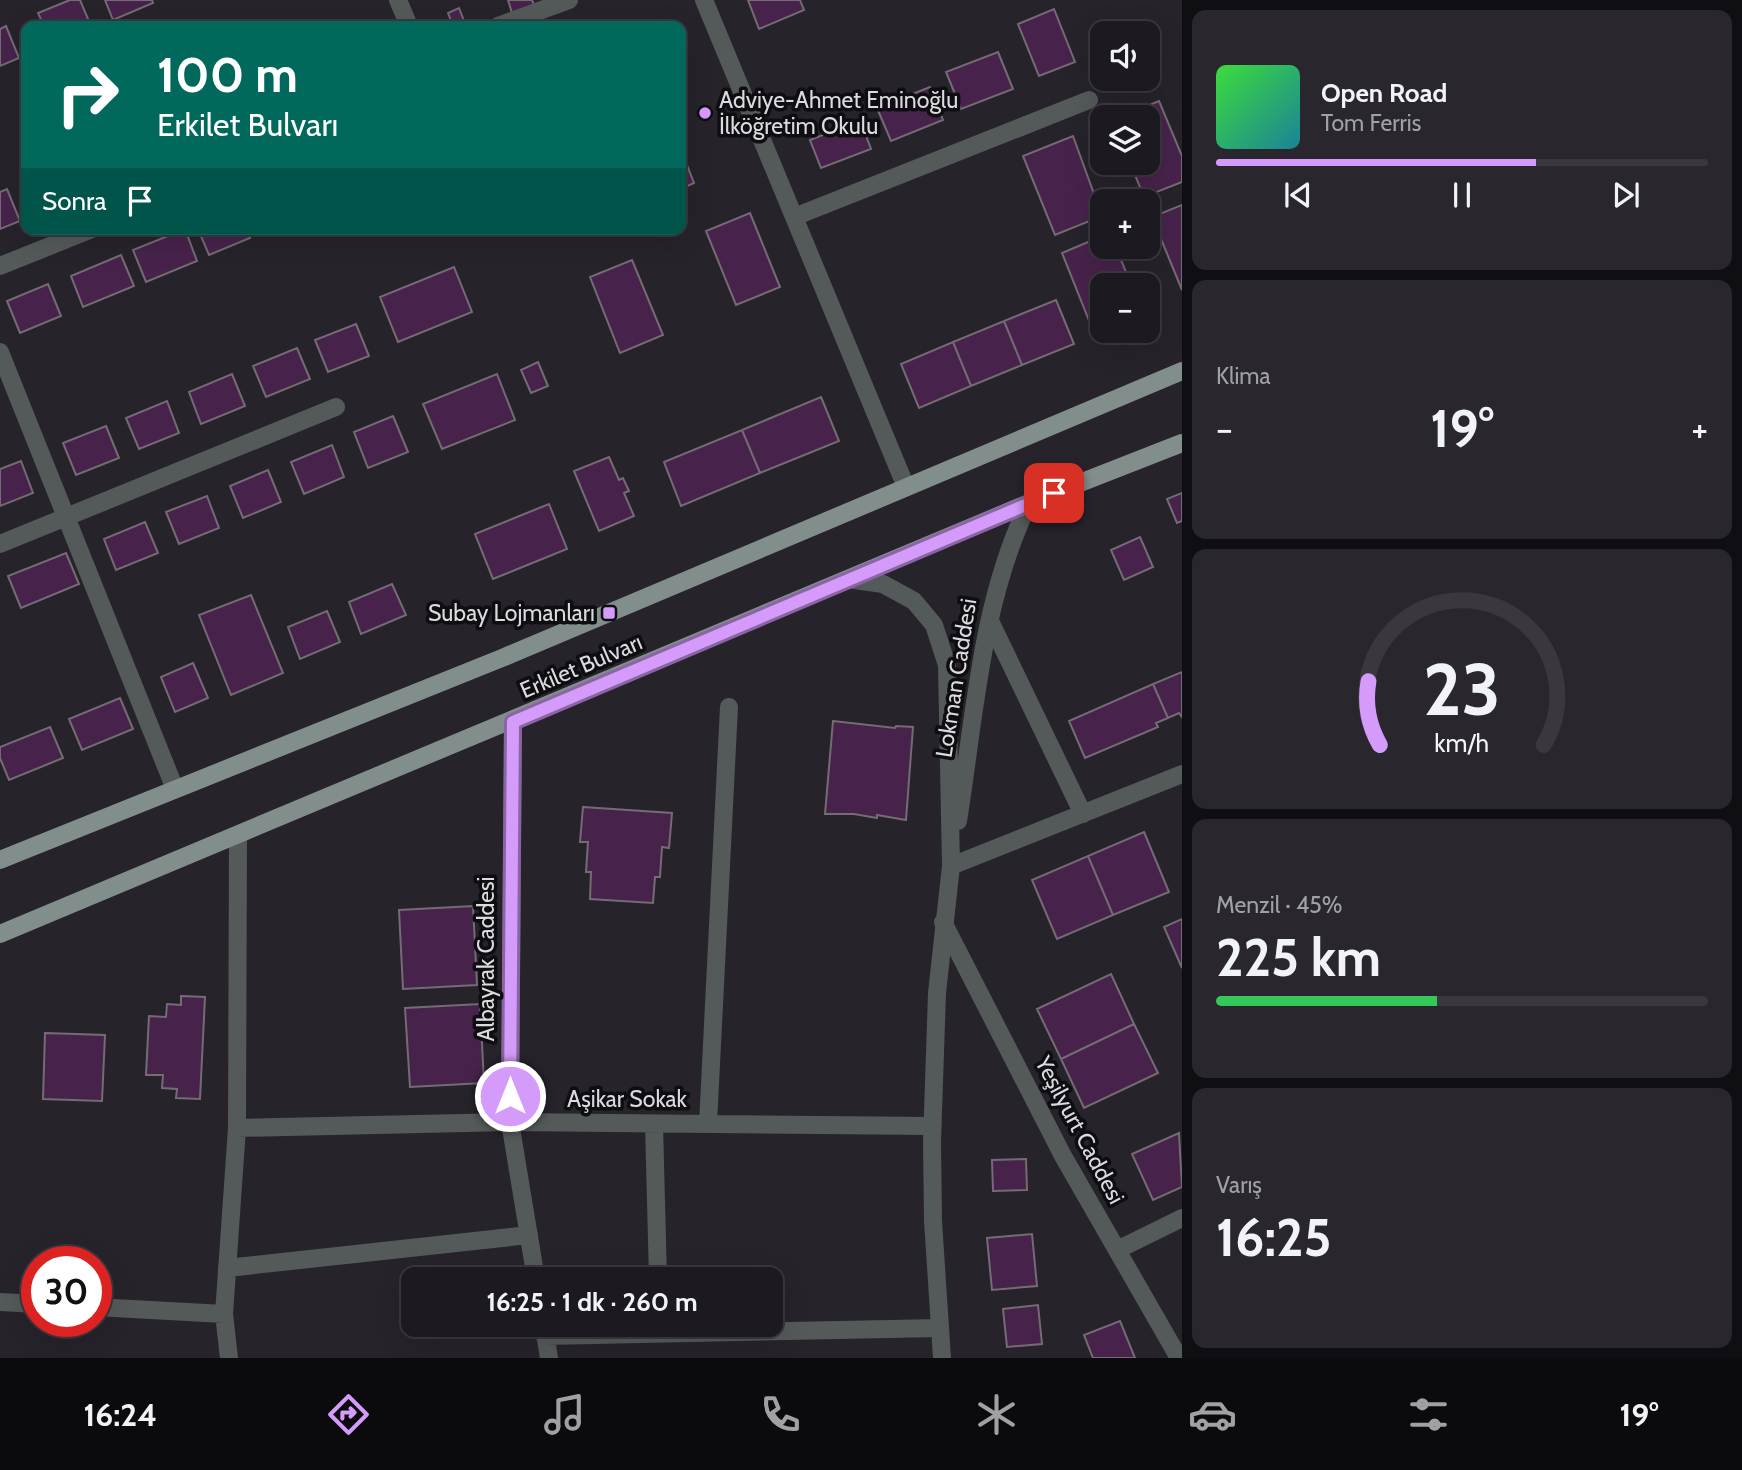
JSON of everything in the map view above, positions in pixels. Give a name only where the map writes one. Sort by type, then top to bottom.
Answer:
[{"type":"main road","name":"Erkilet Bulvarı","points":[[0,860],[514,653],[1182,371]]},
{"type":"main road","name":"Erkilet Bulvarı","points":[[0,934],[513,722],[1028,503],[1182,443]]},
{"type":"street","points":[[398,0],[407,21]]},
{"type":"street","points":[[512,21],[569,0]]},
{"type":"street","points":[[704,0],[906,487]]},
{"type":"street","points":[[794,217],[1089,100]]},
{"type":"street","points":[[0,266],[77,235]]},
{"type":"street","points":[[0,352],[176,789]]},
{"type":"street","points":[[0,544],[336,407]]},
{"type":"street","name":"Lokman Caddesi","points":[[951,866],[990,621],[1001,569],[1028,503]]},
{"type":"street","points":[[848,579],[883,583],[899,591],[926,614],[940,638],[947,665],[951,866],[943,922],[932,1126],[933,1221],[942,1358]]},
{"type":"street","points":[[990,621],[1083,814]]},
{"type":"street","points":[[708,1124],[729,707]]},
{"type":"street","name":"Albayrak Caddesi","points":[[513,722],[510,1122],[534,1267]]},
{"type":"street","points":[[951,866],[1182,774]]},
{"type":"street","points":[[229,1358],[224,1314],[237,1128],[238,835]]},
{"type":"street","name":"Yeşilyurt Caddesi","points":[[943,922],[1063,1156],[1179,1358]]},
{"type":"street","name":"Aşikar Sokak","points":[[237,1128],[510,1122],[932,1126]]},
{"type":"street","points":[[654,1124],[659,1267]]},
{"type":"street","points":[[1117,1250],[1182,1218]]},
{"type":"street","points":[[227,1269],[529,1235]]},
{"type":"street","points":[[0,1303],[21,1304]]},
{"type":"street","points":[[112,1308],[224,1314]]},
{"type":"street","points":[[783,1329],[940,1328]]},
{"type":"street","points":[[546,1337],[549,1358]]},
{"type":"building","points":[[70,0],[80,0],[89,21],[42,21],[38,13]]},
{"type":"building","points":[[105,0],[152,0],[153,3],[113,20]]},
{"type":"building","points":[[508,0],[532,0],[534,5],[512,13]]},
{"type":"building","points":[[748,0],[800,0],[804,10],[759,29]]},
{"type":"building","points":[[459,8],[464,21],[451,21],[448,13]]},
{"type":"building","points":[[1054,9],[1075,62],[1039,76],[1018,24]]},
{"type":"building","points":[[6,26],[19,58],[0,66],[0,29]]},
{"type":"building","points":[[998,52],[1013,89],[961,109],[946,72]]},
{"type":"building","points":[[930,87],[943,120],[891,141],[877,108]]},
{"type":"building","points":[[1159,101],[1182,156],[1182,182],[1160,191],[1141,189],[1135,175],[1160,175],[1160,105],[1150,105]]},
{"type":"building","points":[[860,120],[871,149],[821,168],[810,140]]},
{"type":"building","points":[[1073,136],[1092,189],[1090,189],[1090,221],[1055,235],[1023,156]]},
{"type":"building","points":[[686,163],[694,183],[686,187]]},
{"type":"building","points":[[7,189],[20,221],[0,229],[0,192]]},
{"type":"building","points":[[1182,205],[1182,290],[1160,236],[1160,214]]},
{"type":"building","points":[[750,213],[780,287],[736,305],[706,231]]},
{"type":"building","points":[[170,235],[187,235],[197,261],[146,282],[133,250]]},
{"type":"building","points":[[201,235],[249,235],[250,238],[209,255]]},
{"type":"building","points":[[1090,241],[1090,259],[1121,259],[1126,273],[1090,273],[1090,323],[1062,253]]},
{"type":"building","points":[[121,255],[134,286],[83,307],[71,276]]},
{"type":"building","points":[[632,260],[663,335],[620,353],[590,277]]},
{"type":"building","points":[[454,267],[472,312],[398,342],[380,297]]},
{"type":"building","points":[[48,284],[61,316],[20,333],[7,301]]},
{"type":"building","points":[[1056,300],[1074,344],[1022,365],[1004,321]]},
{"type":"building","points":[[1004,321],[1022,365],[971,386],[953,342]]},
{"type":"building","points":[[356,324],[369,356],[328,372],[315,340]]},
{"type":"building","points":[[953,342],[971,386],[919,408],[901,364]]},
{"type":"building","points":[[297,348],[310,379],[266,397],[253,366]]},
{"type":"building","points":[[538,362],[548,386],[531,393],[521,370]]},
{"type":"building","points":[[232,374],[245,406],[201,424],[189,392]]},
{"type":"building","points":[[497,374],[515,420],[442,449],[423,404]]},
{"type":"building","points":[[821,397],[839,441],[760,473],[742,430]]},
{"type":"building","points":[[167,401],[179,433],[139,449],[126,418]]},
{"type":"building","points":[[393,416],[408,452],[368,468],[354,432]]},
{"type":"building","points":[[106,426],[119,458],[76,475],[63,443]]},
{"type":"building","points":[[742,430],[760,473],[681,506],[664,462]]},
{"type":"building","points":[[332,445],[344,477],[304,494],[291,462]]},
{"type":"building","points":[[609,457],[619,480],[623,478],[629,491],[624,493],[634,516],[599,531],[574,471]]},
{"type":"building","points":[[21,461],[33,493],[0,506],[0,469]]},
{"type":"building","points":[[268,470],[281,502],[243,518],[230,486]]},
{"type":"building","points":[[1182,493],[1182,521],[1177,523],[1167,499]]},
{"type":"building","points":[[207,496],[219,528],[179,544],[166,512]]},
{"type":"building","points":[[549,504],[567,549],[493,579],[475,534]]},
{"type":"building","points":[[145,522],[158,553],[116,570],[104,539]]},
{"type":"building","points":[[1140,537],[1153,567],[1124,580],[1111,550]]},
{"type":"building","points":[[66,553],[79,584],[21,608],[8,576]]},
{"type":"building","points":[[392,584],[406,615],[361,634],[349,602]]},
{"type":"building","points":[[251,595],[283,673],[231,695],[199,615]]},
{"type":"building","points":[[327,611],[340,642],[300,659],[288,627]]},
{"type":"building","points":[[193,663],[208,698],[175,712],[161,677]]},
{"type":"building","points":[[1182,672],[1182,717],[1179,713],[1168,718],[1153,684]]},
{"type":"building","points":[[1153,684],[1168,718],[1156,723],[1158,727],[1085,758],[1069,721]]},
{"type":"building","points":[[120,698],[133,729],[82,750],[69,719]]},
{"type":"building","points":[[833,721],[895,728],[913,727],[906,820],[877,815],[877,818],[854,814],[825,814]]},
{"type":"building","points":[[50,727],[63,758],[9,780],[0,758],[0,747]]},
{"type":"building","points":[[583,807],[672,813],[669,848],[662,847],[660,877],[655,877],[653,903],[590,899],[591,872],[586,872],[588,842],[580,842]]},
{"type":"building","points":[[1144,832],[1169,892],[1113,915],[1088,856]]},
{"type":"building","points":[[1088,856],[1113,915],[1057,939],[1032,880]]},
{"type":"building","points":[[473,906],[477,985],[403,989],[399,910]]},
{"type":"building","points":[[1182,919],[1182,968],[1164,927]]},
{"type":"building","points":[[1111,974],[1134,1024],[1061,1059],[1037,1009]]},
{"type":"building","points":[[181,996],[205,997],[200,1099],[176,1098],[177,1089],[162,1088],[163,1075],[146,1075],[149,1016],[166,1017],[167,1004],[181,1005]]},
{"type":"building","points":[[480,1004],[484,1083],[410,1087],[405,1008]]},
{"type":"building","points":[[1134,1024],[1158,1073],[1084,1108],[1061,1059]]},
{"type":"building","points":[[45,1033],[105,1035],[102,1101],[43,1099]]},
{"type":"building","points":[[1179,1133],[1182,1187],[1153,1200],[1132,1154]]},
{"type":"building","points":[[1026,1159],[1027,1190],[993,1191],[992,1160]]},
{"type":"building","points":[[1032,1234],[1037,1286],[992,1290],[987,1238]]},
{"type":"building","points":[[1038,1305],[1042,1344],[1007,1347],[1003,1309]]},
{"type":"building","points":[[1120,1321],[1135,1358],[1093,1358],[1084,1335]]},
{"type":"place","name":"Adviye-Ahmet Eminoğlu İlköğretim Okulu","points":[[705,113]]},
{"type":"place","name":"Subay Lojmanları","points":[[609,613]]},
{"type":"route","points":[[510,1096],[513,722],[1054,493]]}]
